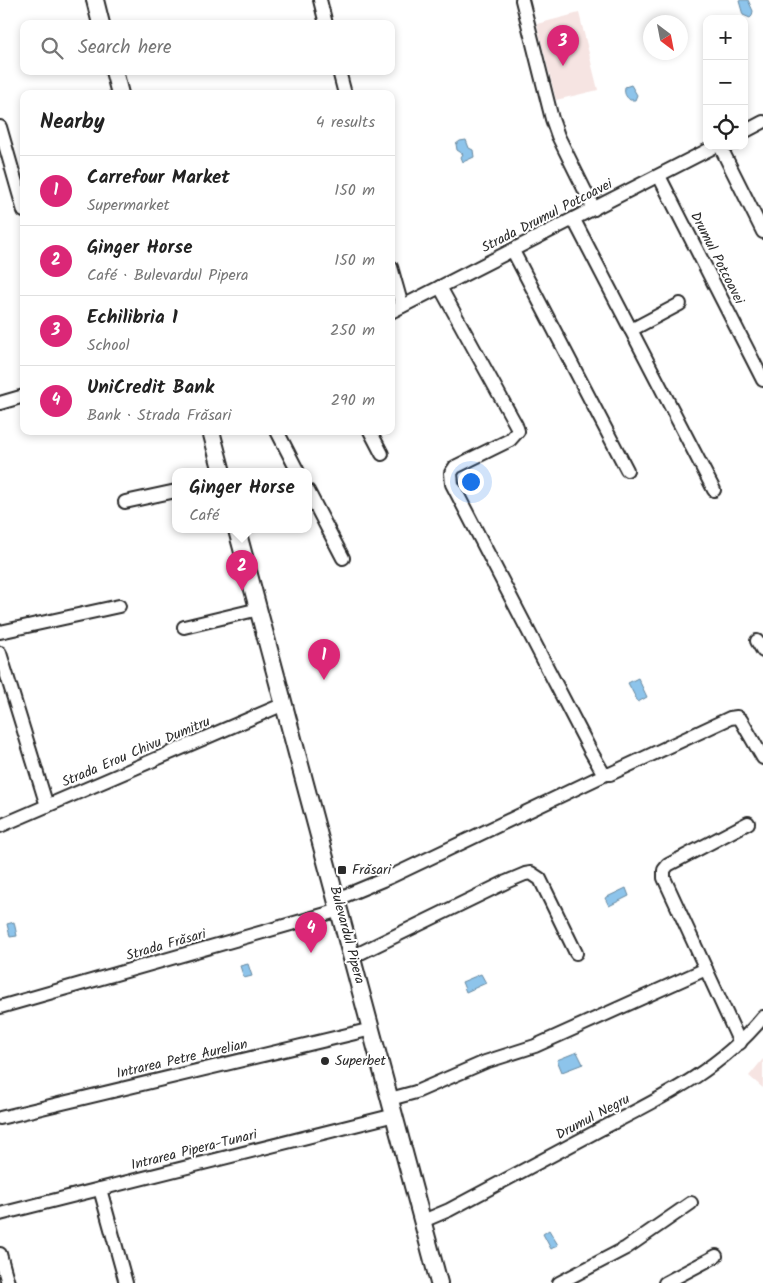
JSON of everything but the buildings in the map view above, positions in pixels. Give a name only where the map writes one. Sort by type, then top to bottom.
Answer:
[{"type":"main road","points":[[95,0],[100,20]]},
{"type":"main road","points":[[115,75],[119,90]]},
{"type":"main road","points":[[212,435],[221,468]]},
{"type":"main road","name":"Bulevardul Pipera","points":[[238,533],[440,1283]]},
{"type":"street","points":[[320,0],[325,20]]},
{"type":"street","points":[[522,0],[552,119],[558,136],[594,209]]},
{"type":"street","points":[[340,75],[344,90]]},
{"type":"street","points":[[748,130],[763,122]]},
{"type":"street","points":[[0,127],[20,197]]},
{"type":"street","name":"Strada Drumul Potcoavei","points":[[397,309],[710,150]]},
{"type":"street","points":[[720,150],[763,232]]},
{"type":"street","name":"Drumul Potcoavei","points":[[659,176],[763,380]]},
{"type":"street","points":[[574,220],[714,490]]},
{"type":"street","points":[[513,251],[627,470]]},
{"type":"street","points":[[440,287],[518,431],[510,440],[455,467],[451,473],[452,484],[586,742],[602,771],[606,774]]},
{"type":"street","points":[[395,295],[397,309]]},
{"type":"street","points":[[631,330],[680,304]]},
{"type":"street","points":[[0,403],[20,397]]},
{"type":"street","points":[[279,435],[296,468]]},
{"type":"street","points":[[372,435],[382,454]]},
{"type":"street","points":[[125,502],[172,492]]},
{"type":"street","points":[[312,499],[343,558]]},
{"type":"street","points":[[0,632],[119,606]]},
{"type":"street","points":[[184,627],[259,610]]},
{"type":"street","points":[[0,653],[47,806]]},
{"type":"street","name":"Strada Erou Chivu Dumitru","points":[[0,826],[284,704]]},
{"type":"street","name":"Strada Frăsari","points":[[0,1007],[338,905],[390,877],[606,774],[610,774],[730,718],[737,717],[741,720],[763,758]]},
{"type":"street","points":[[740,1043],[664,878],[664,870],[673,861],[748,823]]},
{"type":"street","points":[[352,957],[506,882],[531,873],[540,879],[576,954]]},
{"type":"street","points":[[390,1099],[416,1092],[485,1062],[535,1046],[706,969]]},
{"type":"street","name":"Drumul Negru","points":[[423,1221],[449,1210],[686,1084],[725,1057],[763,1017]]},
{"type":"street","name":"Intrarea Petre Aurelian","points":[[0,1118],[372,1029]]},
{"type":"street","name":"Intrarea Pipera-Tunari","points":[[0,1214],[395,1115]]},
{"type":"street","points":[[100,1189],[126,1283]]},
{"type":"street","points":[[559,1283],[626,1248],[691,1203]]},
{"type":"street","points":[[0,1254],[8,1283]]},
{"type":"street","points":[[666,1283],[716,1256]]},
{"type":"shaded area","points":[[579,13],[598,90],[556,100],[537,24]]},
{"type":"shaded area","points":[[763,1059],[763,1088],[749,1076]]},
{"type":"water","points":[[748,0],[753,11],[750,18],[748,15],[743,15],[739,1]]},
{"type":"water","points":[[631,85],[637,95],[635,100],[630,100],[625,93],[625,87]]},
{"type":"water","points":[[466,140],[469,148],[473,150],[474,157],[463,162],[461,157],[463,154],[457,150],[456,144]]},
{"type":"water","points":[[638,678],[647,697],[638,702],[628,683]]},
{"type":"water","points":[[626,888],[629,896],[609,906],[605,898]]},
{"type":"water","points":[[14,922],[17,936],[10,937],[7,924]]},
{"type":"water","points":[[248,964],[252,976],[244,978],[240,966]]},
{"type":"water","points":[[481,974],[486,983],[466,992],[462,982]]},
{"type":"water","points":[[577,1052],[583,1064],[562,1072],[557,1060]]},
{"type":"water","points":[[549,1230],[558,1245],[551,1249],[543,1234]]},
{"type":"place","name":"Echilibria 1","points":[[563,66]]},
{"type":"place","name":"Ginger Horse","points":[[242,591]]},
{"type":"place","name":"Carrefour Market","points":[[324,680]]},
{"type":"place","name":"Frăsari","points":[[342,870]]},
{"type":"place","name":"UniCredit Bank","points":[[311,953]]},
{"type":"place","name":"Superbet","points":[[325,1061]]}]
